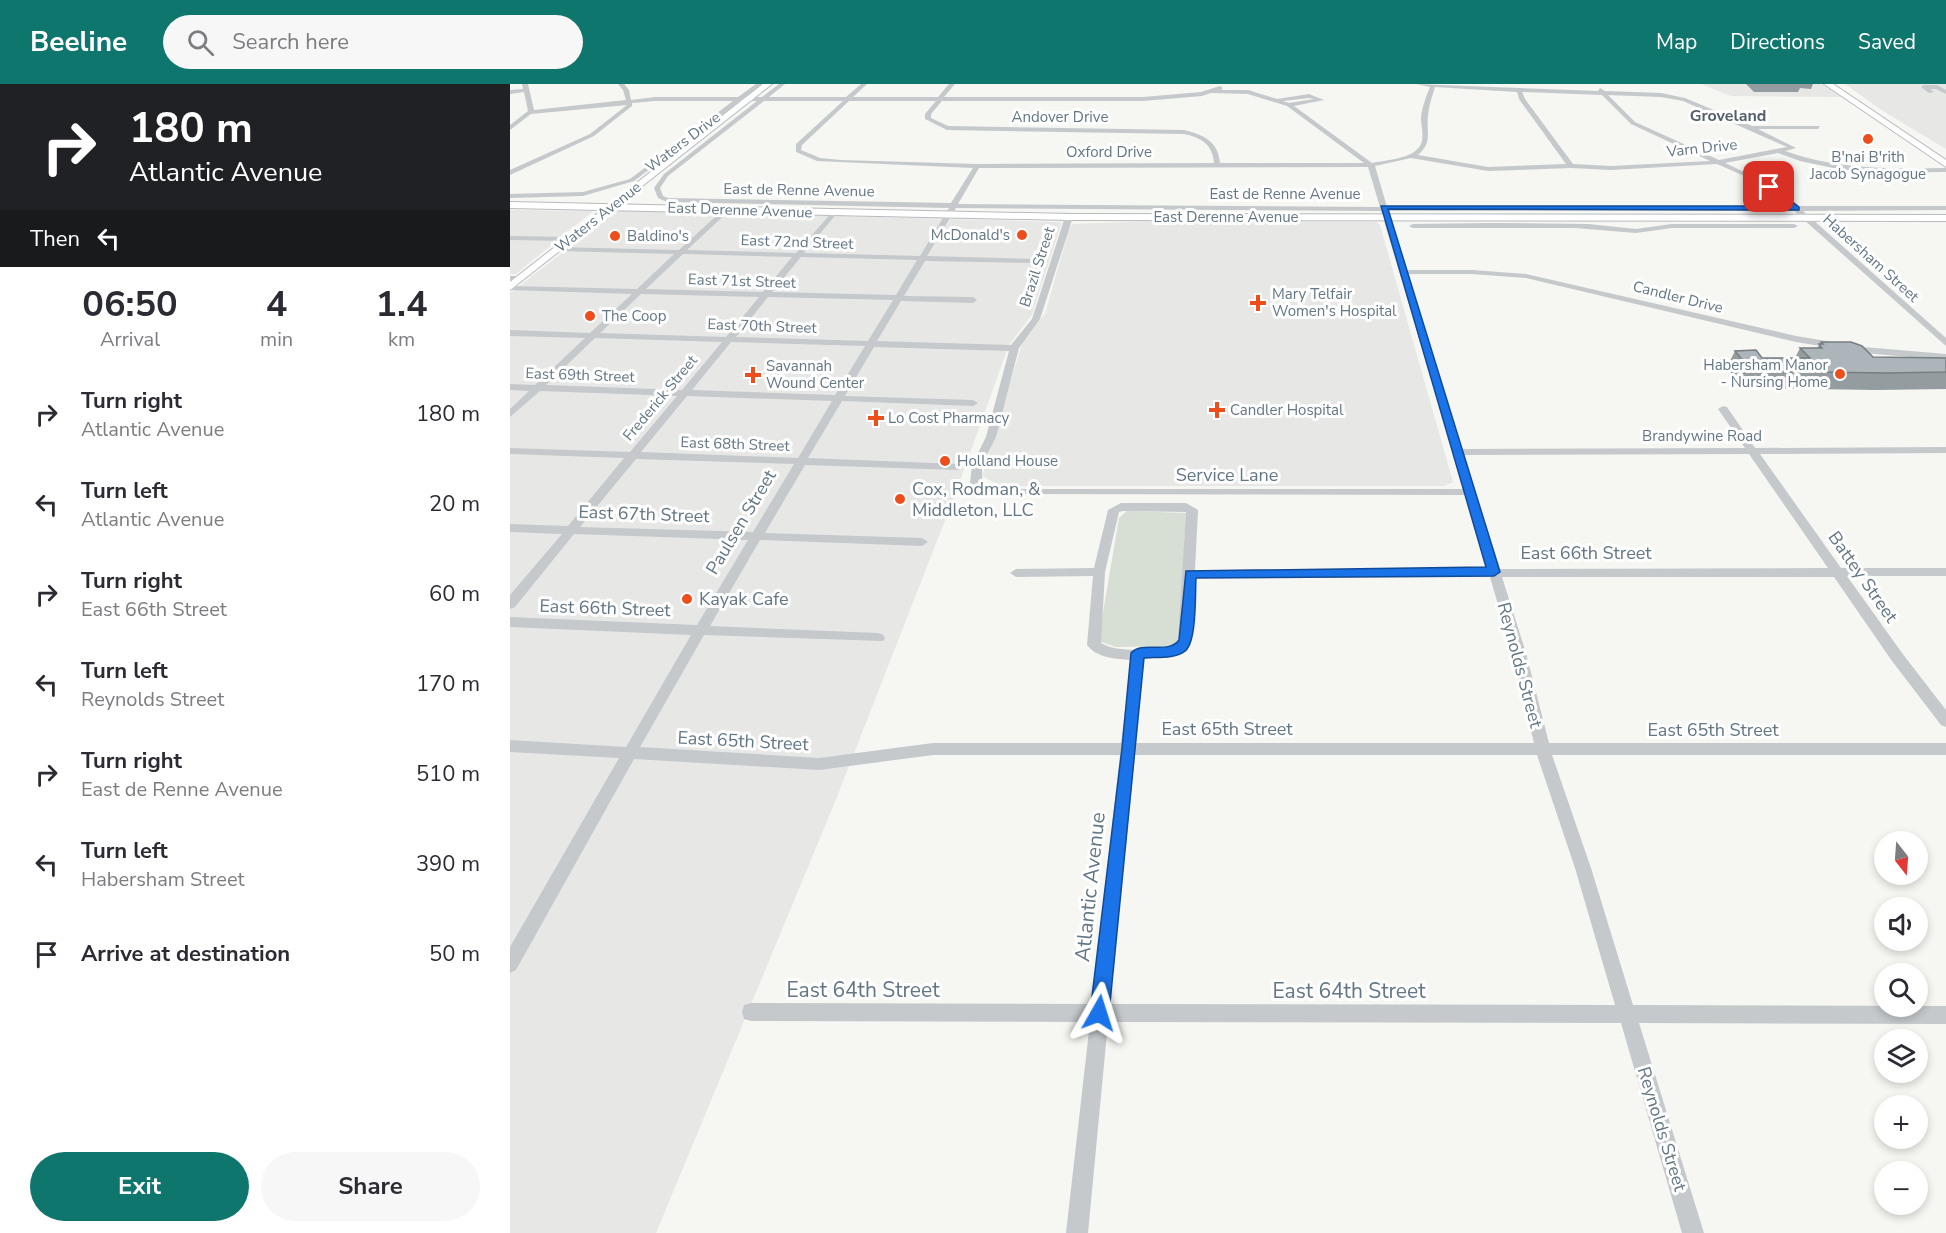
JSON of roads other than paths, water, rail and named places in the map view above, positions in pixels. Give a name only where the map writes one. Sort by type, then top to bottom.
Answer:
[{"type":"highway","name":"East Derenne Avenue","points":[[510,205],[834,212],[950,211],[1069,217],[1386,212],[1563,217],[1589,222],[1618,222],[1634,228],[1638,223],[1660,217],[1806,218]]},
{"type":"highway","points":[[1806,218],[1945,215]]},
{"type":"main road","name":"Waters Drive","points":[[741,102],[768,84]]},
{"type":"main road","points":[[1828,84],[1946,164]]},
{"type":"main road","points":[[1839,84],[1946,154]]},
{"type":"main road","name":"Waters Avenue","points":[[510,287],[515,278],[570,239],[741,102]]},
{"type":"main road","points":[[1894,129],[1912,132]]},
{"type":"street","points":[[624,84],[630,103]]},
{"type":"street","name":"Waters Drive","points":[[510,196],[565,196],[602,190],[632,180],[741,102],[759,84]]},
{"type":"street","name":"Waters Drive","points":[[660,197],[657,188],[666,175],[782,84]]},
{"type":"street","points":[[848,100],[864,84]]},
{"type":"street","name":"Andover Drive","points":[[952,84],[928,114],[928,119],[947,128],[1184,132],[1201,135],[1209,140],[1215,147],[1217,165]]},
{"type":"street","points":[[1211,91],[1233,84]]},
{"type":"street","points":[[1244,84],[1248,92]]},
{"type":"street","name":"Varn Drive","points":[[1412,156],[1488,169],[1571,166],[1621,168],[1718,162],[1793,148],[1674,97],[1519,91],[1419,84]]},
{"type":"street","name":"Habersham Street","points":[[1594,84],[1633,123],[1765,184],[1797,208],[1946,343]]},
{"type":"street","points":[[526,86],[529,114]]},
{"type":"street","points":[[510,88],[526,86]]},
{"type":"street","points":[[510,93],[526,86]]},
{"type":"street","points":[[1412,156],[1422,150],[1427,143],[1424,108],[1433,86]]},
{"type":"street","points":[[1931,92],[1924,87],[1937,87],[1946,92]]},
{"type":"street","points":[[510,128],[529,114],[630,103],[1143,99],[1211,91],[1248,92],[1289,105],[1371,165]]},
{"type":"street","points":[[1519,91],[1527,108],[1571,166]]},
{"type":"street","points":[[1276,100],[1309,96],[1321,100],[1289,105]]},
{"type":"street","name":"Oxford Drive","points":[[848,100],[799,144],[798,151],[819,160],[841,162],[977,166],[1371,165],[1412,156]]},
{"type":"street","points":[[510,173],[592,135],[630,103]]},
{"type":"street","points":[[1747,127],[1818,127]]},
{"type":"street","points":[[1780,152],[1820,166],[1852,171],[1946,170]]},
{"type":"street","name":"Reynolds Street","points":[[1371,165],[1519,653],[1543,750],[1583,868],[1694,1233]]},
{"type":"street","name":"Paulsen Street","points":[[510,964],[700,630],[977,166]]},
{"type":"street","name":"East de Renne Avenue","points":[[660,197],[667,200],[950,211],[1386,212],[1797,208],[1945,215]]},
{"type":"street","points":[[510,414],[726,209]]},
{"type":"street","name":"Frederick Street","points":[[510,604],[834,212]]},
{"type":"street","name":"Brazil Street","points":[[985,488],[975,483],[978,465],[991,437],[1014,348],[1036,319],[1069,217]]},
{"type":"street","points":[[1413,226],[1577,226],[1637,232],[1656,231],[1672,226],[1794,226]]},
{"type":"street","points":[[510,238],[570,239]]},
{"type":"street","name":"East 72nd Street","points":[[557,249],[1037,261]]},
{"type":"street","name":"Candler Drive","points":[[1404,272],[1472,272],[1526,276],[1796,339],[1863,350],[1946,357]]},
{"type":"street","name":"East 71st Street","points":[[510,287],[973,300]]},
{"type":"street","name":"East 70th Street","points":[[510,333],[1014,348]]},
{"type":"street","name":"East 69th Street","points":[[510,387],[973,403]]},
{"type":"street","name":"Battey Street","points":[[1724,409],[1837,571],[1946,721]]},
{"type":"street","name":"Brandywine Road","points":[[1458,452],[1946,450]]},
{"type":"street","name":"East 68th Street","points":[[510,451],[958,467]]},
{"type":"street","name":"Service Lane","points":[[985,488],[992,492],[1470,492]]},
{"type":"street","points":[[1120,507],[1186,507],[1192,510],[1185,640],[1180,648],[1173,651],[1138,653],[1102,650],[1094,645],[1099,572],[1114,510],[1120,507]]},
{"type":"street","name":"East 67th Street","points":[[510,528],[922,542]]},
{"type":"street","points":[[1016,573],[1099,572]]},
{"type":"street","name":"East 66th Street","points":[[1190,574],[1946,572]]},
{"type":"street","name":"East 66th Street","points":[[510,622],[878,638]]},
{"type":"street","name":"Atlantic Avenue","points":[[1077,1233],[1099,1013],[1130,748],[1138,653]]},
{"type":"street","name":"East 65th Street","points":[[510,746],[628,755],[819,764],[933,749],[1946,749]]},
{"type":"street","name":"East 64th Street","points":[[751,1012],[1946,1016]]},
{"type":"place","name":"B'nai B'rith Jacob Synagogue","points":[[1868,139]]},
{"type":"place","name":"McDonald's","points":[[1022,235]]},
{"type":"place","name":"Baldino's","points":[[615,236]]},
{"type":"place","name":"Mary Telfair Women's Hospital","points":[[1258,303]]},
{"type":"place","name":"The Coop","points":[[590,316]]},
{"type":"place","name":"Habersham Manor - Nursing Home","points":[[1840,374]]},
{"type":"place","name":"Savannah Wound Center","points":[[753,375]]},
{"type":"place","name":"Candler Hospital","points":[[1217,410]]},
{"type":"place","name":"Lo Cost Pharmacy","points":[[876,418]]},
{"type":"place","name":"Holland House","points":[[945,461]]},
{"type":"place","name":"Cox, Rodman, & Middleton, LLC","points":[[900,499]]},
{"type":"place","name":"Kayak Cafe","points":[[687,599]]},
{"type":"district","name":"Groveland","points":[[1728,115]]}]
